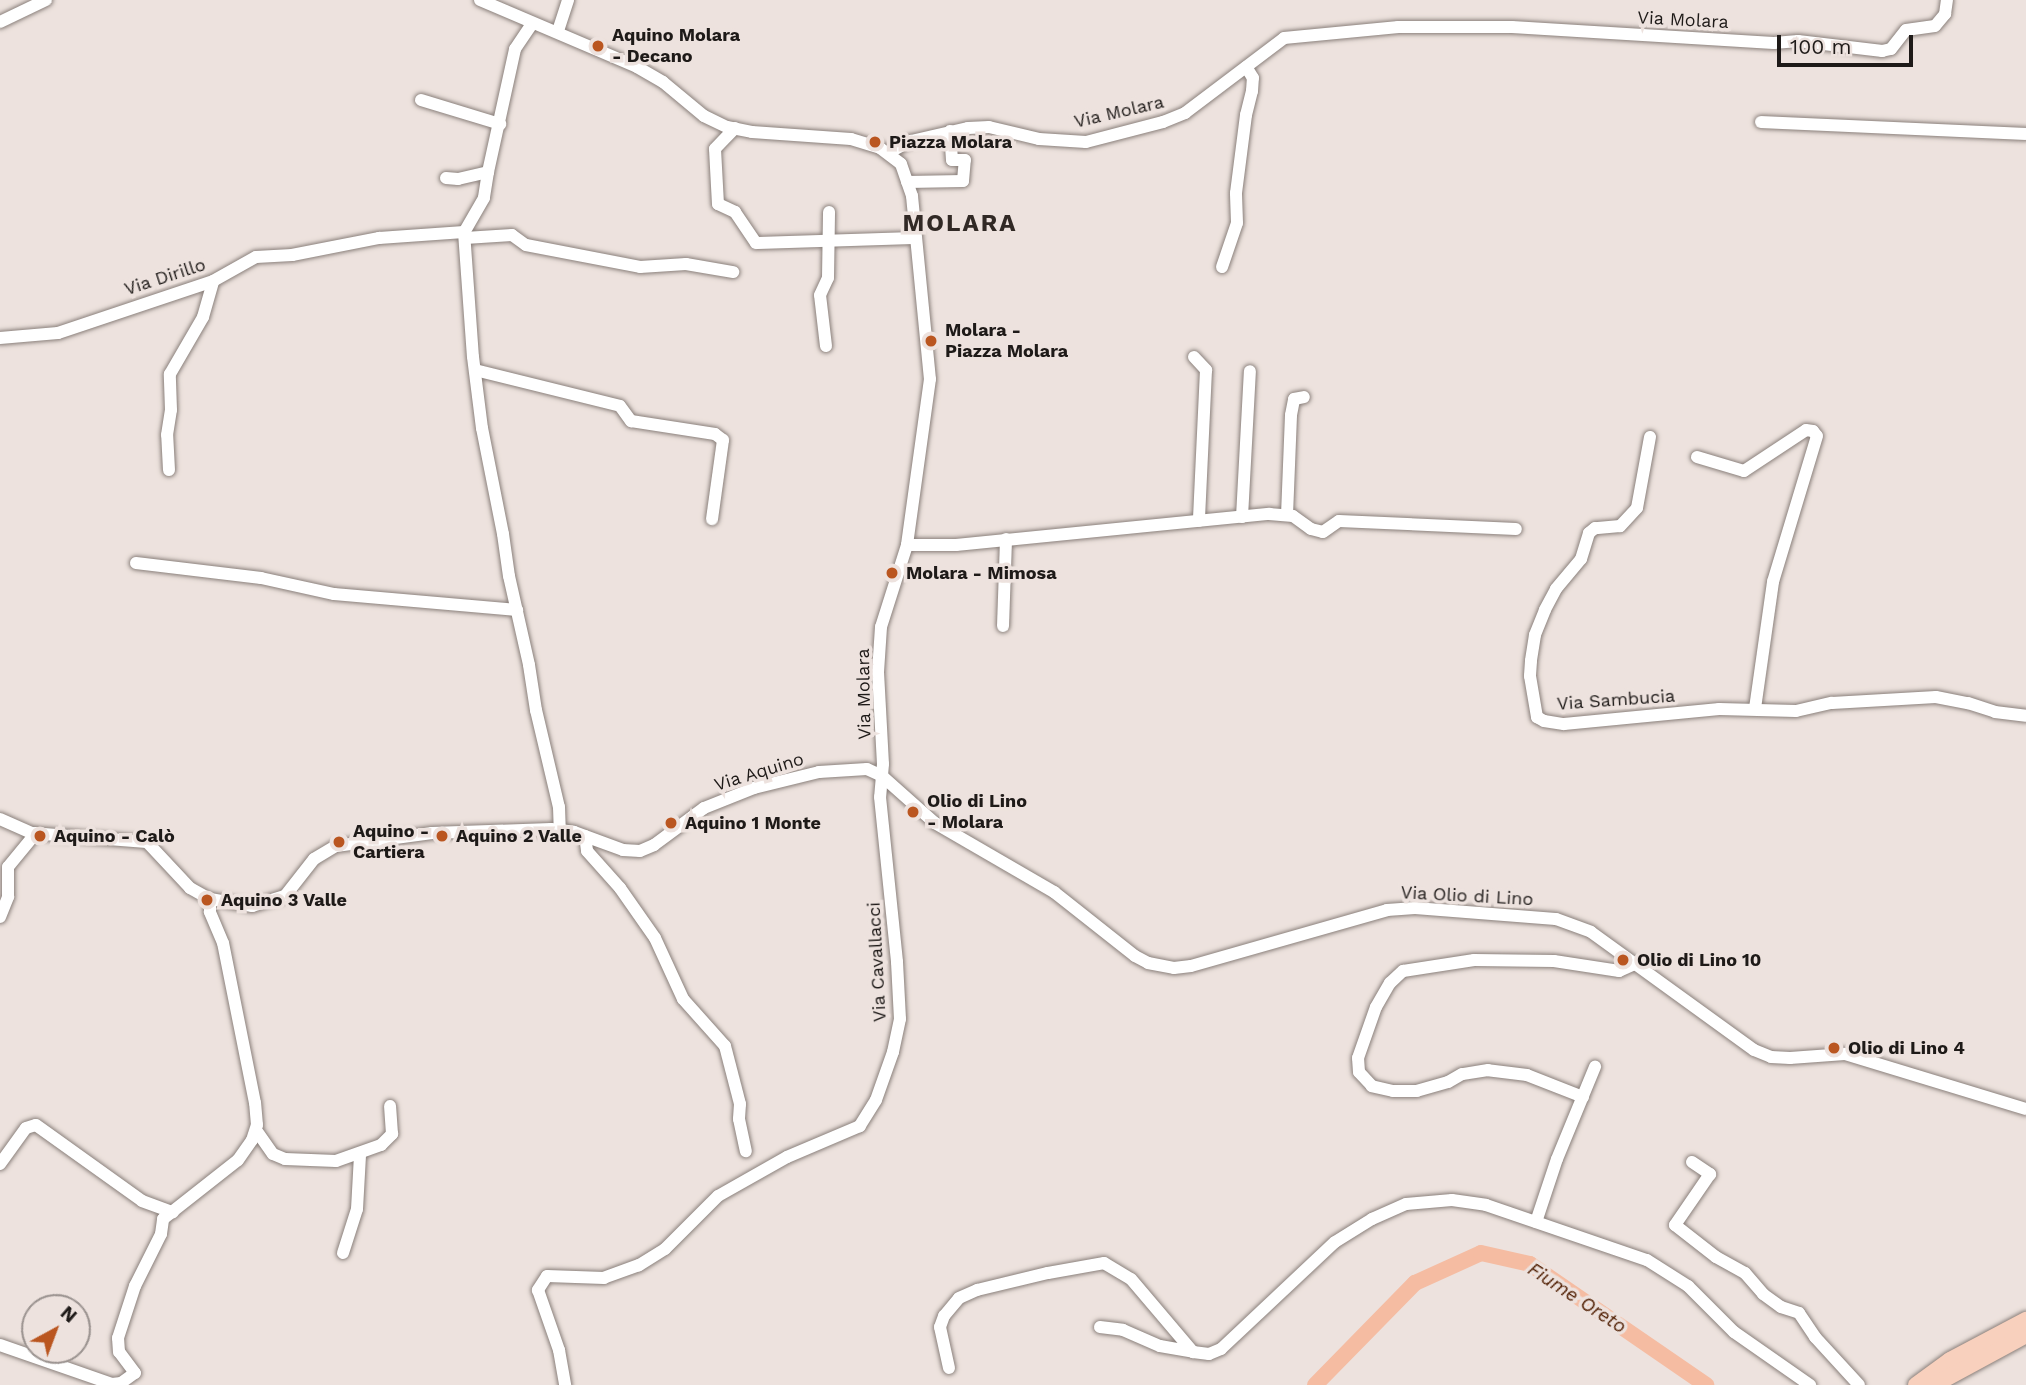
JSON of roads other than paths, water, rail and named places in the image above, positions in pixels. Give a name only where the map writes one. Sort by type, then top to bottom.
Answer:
[{"type":"main road","points":[[1916,1385],[1950,1360],[2026,1320]]},
{"type":"main road","points":[[1934,1385],[2026,1335]]},
{"type":"street","points":[[0,22],[46,0]]},
{"type":"street","points":[[480,0],[532,24],[558,31],[636,67],[663,82],[704,116],[735,128],[851,139],[888,153]]},
{"type":"street","points":[[558,31],[568,0]]},
{"type":"street","name":"Via Molara","points":[[882,776],[878,672],[881,627],[907,545],[929,379],[912,196],[901,164],[888,153],[911,141],[950,131],[989,127],[1054,141],[1086,142],[1185,113],[1284,38],[1398,27],[1512,27],[1774,43],[1798,41],[1882,51],[1891,49],[1906,30],[1935,26],[1945,14],[1947,0]]},
{"type":"street","points":[[532,24],[515,48],[484,198],[465,235],[481,428],[536,710],[559,807],[560,830]]},
{"type":"street","points":[[1222,267],[1237,223],[1236,193],[1253,78],[1246,67]]},
{"type":"street","points":[[421,100],[500,124]]},
{"type":"street","points":[[1761,122],[2026,134]]},
{"type":"street","points":[[735,128],[715,149],[718,204],[735,212],[756,243],[915,238]]},
{"type":"street","points":[[907,182],[963,181],[965,160],[952,160],[950,131]]},
{"type":"street","points":[[446,178],[458,179],[488,172]]},
{"type":"street","points":[[826,346],[820,295],[828,278],[829,212]]},
{"type":"street","name":"Via Dirillo","points":[[0,338],[58,333],[212,281],[256,257],[292,255],[379,238],[512,235],[526,245],[640,267],[686,264],[733,272]]},
{"type":"street","points":[[169,470],[167,435],[171,410],[170,374],[203,317],[212,281]]},
{"type":"street","points":[[1194,357],[1206,370],[1199,521]]},
{"type":"street","points":[[475,370],[620,405],[631,421],[715,434],[723,440],[712,519]]},
{"type":"street","points":[[1242,517],[1250,371]]},
{"type":"street","points":[[1287,515],[1291,415],[1294,399],[1304,397]]},
{"type":"street","points":[[1697,457],[1744,471],[1806,430],[1813,431],[1817,436],[1773,582],[1755,709]]},
{"type":"street","name":"Via Sambucia","points":[[1650,437],[1637,509],[1620,526],[1595,528],[1589,533],[1581,558],[1556,589],[1545,610],[1531,661],[1530,676],[1537,717],[1564,724],[1755,709],[1796,710],[1832,703],[1936,697],[1995,712],[2026,716]]},
{"type":"street","points":[[907,545],[924,547],[1287,515],[1304,522],[1311,529],[1323,532],[1339,521],[1516,529]]},
{"type":"street","points":[[1003,626],[1006,539]]},
{"type":"street","points":[[136,563],[261,578],[334,594],[517,610]]},
{"type":"street","name":"Via Aquino","points":[[0,819],[18,830],[36,833],[147,842],[180,881],[210,899],[252,906],[276,901],[298,884],[314,859],[336,846],[432,833],[560,830],[623,849],[640,851],[654,845],[704,808],[754,788],[819,772],[867,769],[882,776]]},
{"type":"street","name":"Via Olio di Lino","points":[[882,776],[935,824],[1054,892],[1148,963],[1174,968],[1191,966],[1387,910],[1415,908],[1556,919],[1591,932],[1754,1050],[1771,1057],[1844,1054],[2026,1110]]},
{"type":"street","name":"Via Cavallacci","points":[[565,1385],[558,1350],[538,1290],[547,1276],[604,1278],[639,1265],[665,1249],[718,1196],[787,1157],[852,1131],[860,1126],[870,1112],[893,1052],[900,1019],[897,962],[880,797],[882,776]]},
{"type":"street","points":[[0,917],[8,897],[8,866],[36,833]]},
{"type":"street","points":[[584,836],[587,851],[620,888],[655,938],[683,999],[725,1046],[740,1104],[739,1119],[746,1151]]},
{"type":"street","points":[[0,1345],[112,1384],[121,1383],[135,1373],[119,1352],[118,1338],[135,1286],[161,1234],[163,1219],[238,1160],[256,1130],[255,1102],[223,943],[210,912],[210,899]]},
{"type":"street","points":[[1584,1097],[1527,1075],[1488,1070],[1462,1073],[1448,1082],[1417,1091],[1393,1091],[1372,1086],[1359,1072],[1358,1058],[1376,1007],[1390,983],[1403,971],[1474,960],[1554,961],[1619,971],[1635,964]]},
{"type":"street","points":[[1536,1222],[1557,1159],[1595,1067]]},
{"type":"street","points":[[256,1130],[273,1153],[285,1159],[336,1161],[360,1155],[381,1145],[392,1134],[390,1106]]},
{"type":"street","points":[[0,1164],[26,1128],[36,1125],[142,1201],[173,1212]]},
{"type":"street","points":[[343,1253],[357,1209],[360,1155]]},
{"type":"street","points":[[1692,1161],[1710,1174],[1675,1225],[1716,1257],[1745,1273],[1763,1294],[1781,1307],[1799,1313],[1815,1338],[1858,1385]]},
{"type":"street","points":[[1100,1327],[1123,1330],[1160,1346],[1209,1354],[1221,1349],[1335,1242],[1372,1219],[1406,1205],[1452,1200],[1486,1205],[1647,1260],[1688,1286],[1734,1332],[1810,1385]]},
{"type":"street","points":[[949,1368],[940,1327],[944,1316],[959,1298],[977,1290],[1104,1263],[1131,1279],[1193,1352]]},
{"type":"waterway","name":"Fiume Oreto","points":[[1315,1385],[1415,1283],[1481,1253],[1530,1264],[1706,1385]]},
{"type":"place","name":"Aquino Molara - Decano","points":[[598,46]]},
{"type":"place","name":"Piazza Molara","points":[[875,142]]},
{"type":"place","name":"Molara - Piazza Molara","points":[[931,341]]},
{"type":"place","name":"Molara - Mimosa","points":[[892,573]]},
{"type":"place","name":"Olio di Lino - Molara","points":[[913,812]]},
{"type":"place","name":"Aquino 1 Monte","points":[[671,823]]},
{"type":"place","name":"Aquino - Calò","points":[[40,836]]},
{"type":"place","name":"Aquino 2 Valle","points":[[442,836]]},
{"type":"place","name":"Aquino - Cartiera","points":[[339,842]]},
{"type":"place","name":"Aquino 3 Valle","points":[[207,900]]},
{"type":"place","name":"Olio di Lino 10","points":[[1623,960]]},
{"type":"place","name":"Olio di Lino 4","points":[[1834,1048]]},
{"type":"district","name":"MOLARA","points":[[960,224]]}]
